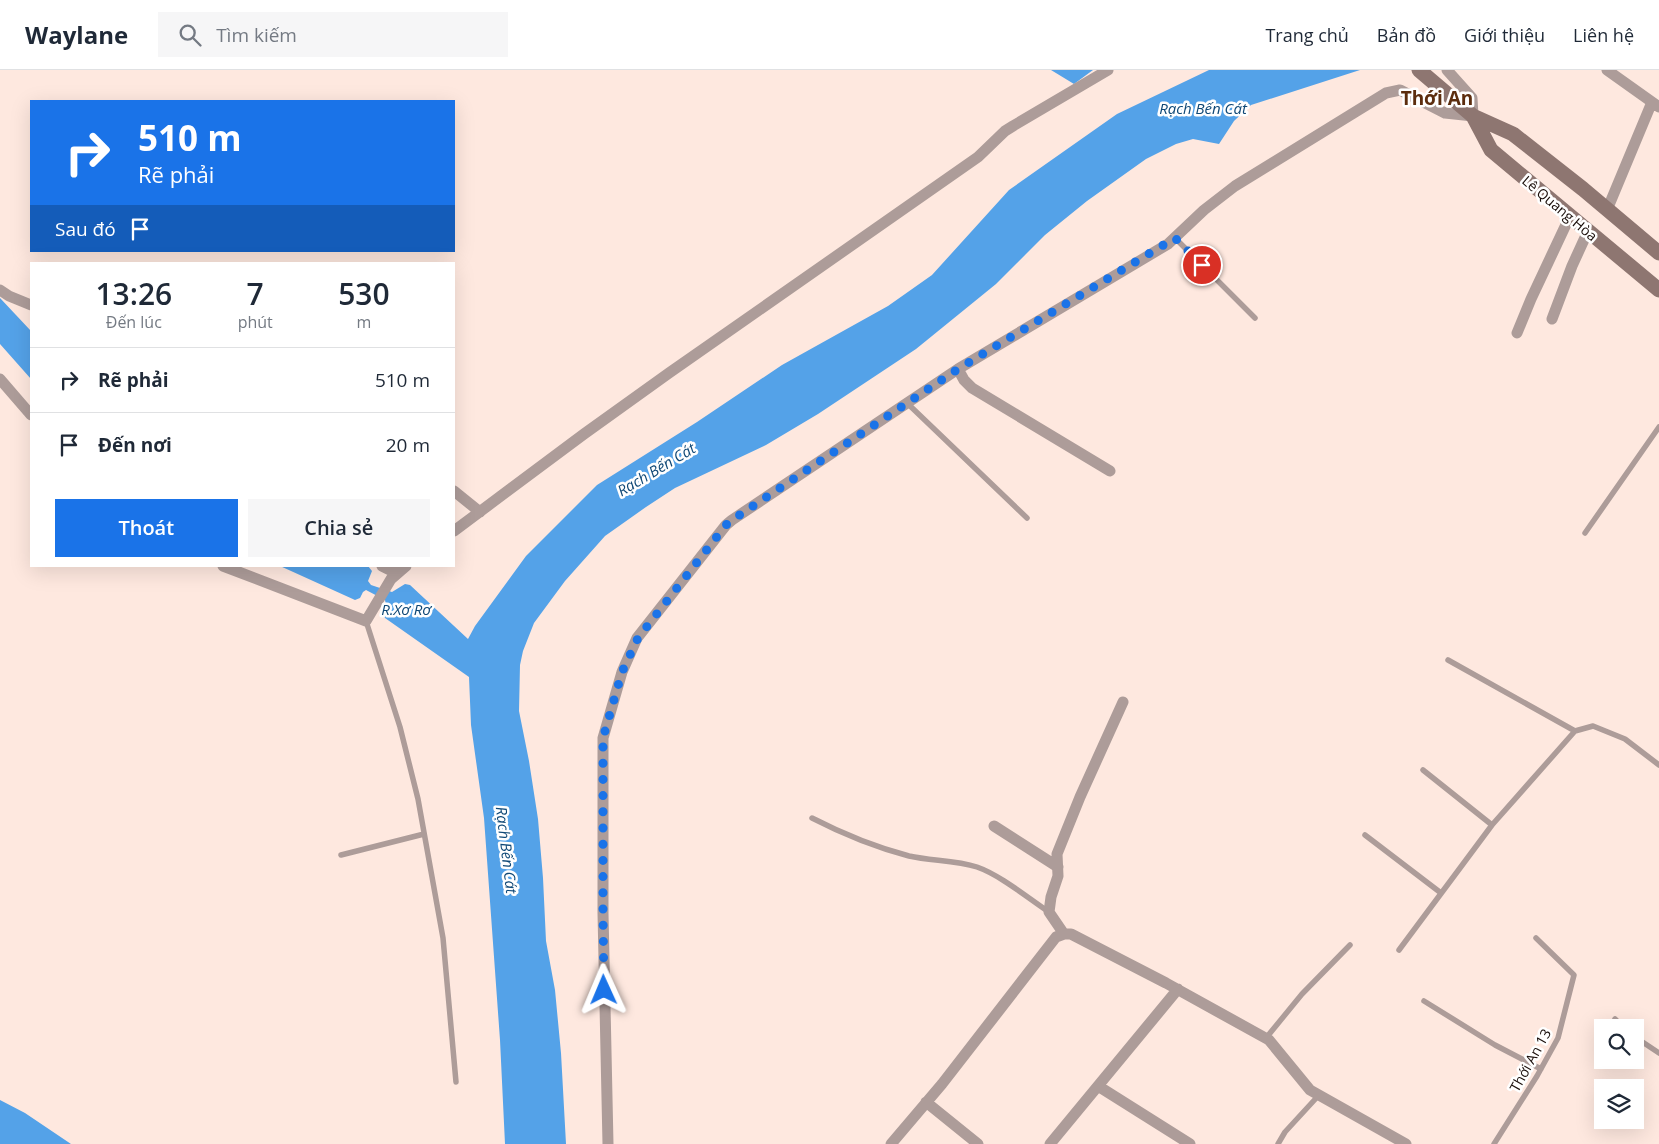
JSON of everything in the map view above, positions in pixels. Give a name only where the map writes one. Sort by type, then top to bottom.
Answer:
[{"type":"street","points":[[455,530],[668,372],[978,157],[1013,126],[1108,70]]},
{"type":"street","name":"Lê Quang Hòa","points":[[1419,70],[1473,116],[1513,134],[1659,252]]},
{"type":"street","points":[[608,1144],[603,913],[603,738],[622,672],[638,638],[726,525],[958,369],[1175,238],[1204,210],[1235,186],[1386,93],[1400,90],[1445,113],[1473,116],[1472,98],[1447,70]]},
{"type":"street","points":[[1607,70],[1656,105],[1607,210]]},
{"type":"street","name":"Lê Quang Hòa","points":[[1473,116],[1491,150],[1659,290]]},
{"type":"street","points":[[1517,333],[1570,216]]},
{"type":"street","points":[[1552,319],[1572,266],[1588,231]]},
{"type":"street","points":[[0,290],[30,305]]},
{"type":"street","points":[[958,369],[964,380],[972,388],[1110,471]]},
{"type":"street","points":[[0,379],[30,414]]},
{"type":"street","points":[[455,492],[480,512]]},
{"type":"street","points":[[226,567],[367,619],[398,573],[384,567]]},
{"type":"street","points":[[1064,934],[1049,912],[1051,897],[1058,876],[1057,854],[1080,797],[1123,702]]},
{"type":"street","points":[[994,826],[1058,867]]},
{"type":"street","points":[[891,1144],[1056,937],[1064,934],[1071,934],[1266,1038],[1310,1090],[1406,1144]]},
{"type":"street","points":[[1050,1144],[1178,990]]},
{"type":"street","points":[[1098,1086],[1190,1144]]},
{"type":"street","points":[[926,1102],[978,1144]]},
{"type":"lane","points":[[1175,238],[1255,318]]},
{"type":"lane","points":[[907,403],[1027,518]]},
{"type":"lane","points":[[1585,533],[1659,427]]},
{"type":"lane","points":[[367,619],[400,727],[418,799],[442,938],[456,1082]]},
{"type":"lane","points":[[1448,660],[1575,731]]},
{"type":"lane","points":[[1398,950],[1492,825],[1575,731],[1593,726],[1626,739],[1659,765]]},
{"type":"lane","points":[[1422,770],[1492,825]]},
{"type":"lane","points":[[812,818],[842,834],[884,849],[909,856],[979,868],[1049,912]]},
{"type":"lane","points":[[341,855],[424,834]]},
{"type":"lane","points":[[1365,835],[1441,893]]},
{"type":"lane","name":"Thới An 13","points":[[1494,1144],[1558,1038],[1574,975],[1536,938]]},
{"type":"lane","points":[[1266,1038],[1302,994],[1350,945]]},
{"type":"lane","points":[[1424,1001],[1495,1045],[1541,1069]]},
{"type":"lane","points":[[1644,1043],[1659,1053]]},
{"type":"lane","points":[[1278,1144],[1285,1132],[1319,1095]]},
{"type":"water","points":[[1051,70],[1093,70],[1074,84]]},
{"type":"water","name":"Rạch Bến Cát","points":[[1209,70],[1360,70],[1251,105],[1234,121],[1219,144],[1193,139],[1176,144],[1146,159],[1087,201],[1045,235],[996,284],[916,349],[818,414],[766,445],[675,488],[646,507],[605,536],[565,581],[534,623],[523,651],[520,665],[519,711],[538,819],[546,941],[555,990],[561,1053],[566,1144],[505,1144],[500,1040],[484,818],[471,725],[469,677],[385,618],[383,613],[386,605],[385,600],[366,590],[360,598],[355,600],[282,567],[369,567],[372,571],[368,581],[371,585],[392,592],[405,584],[410,585],[468,639],[475,626],[526,556],[597,485],[697,422],[782,365],[888,306],[932,275],[1009,190],[1117,114]]},
{"type":"water","points":[[0,298],[30,330],[30,378],[0,344]]},
{"type":"water","points":[[0,1100],[25,1113],[71,1144],[0,1144]]},
{"type":"district","name":"Thới An","points":[[1437,98]]},
{"type":"route","points":[[604,990],[603,738],[622,672],[638,638],[726,525],[958,369],[1168,244],[1175,238],[1202,265]]},
{"type":"water label","name":"R.Xơ Rơ","points":[[406,609]]}]
